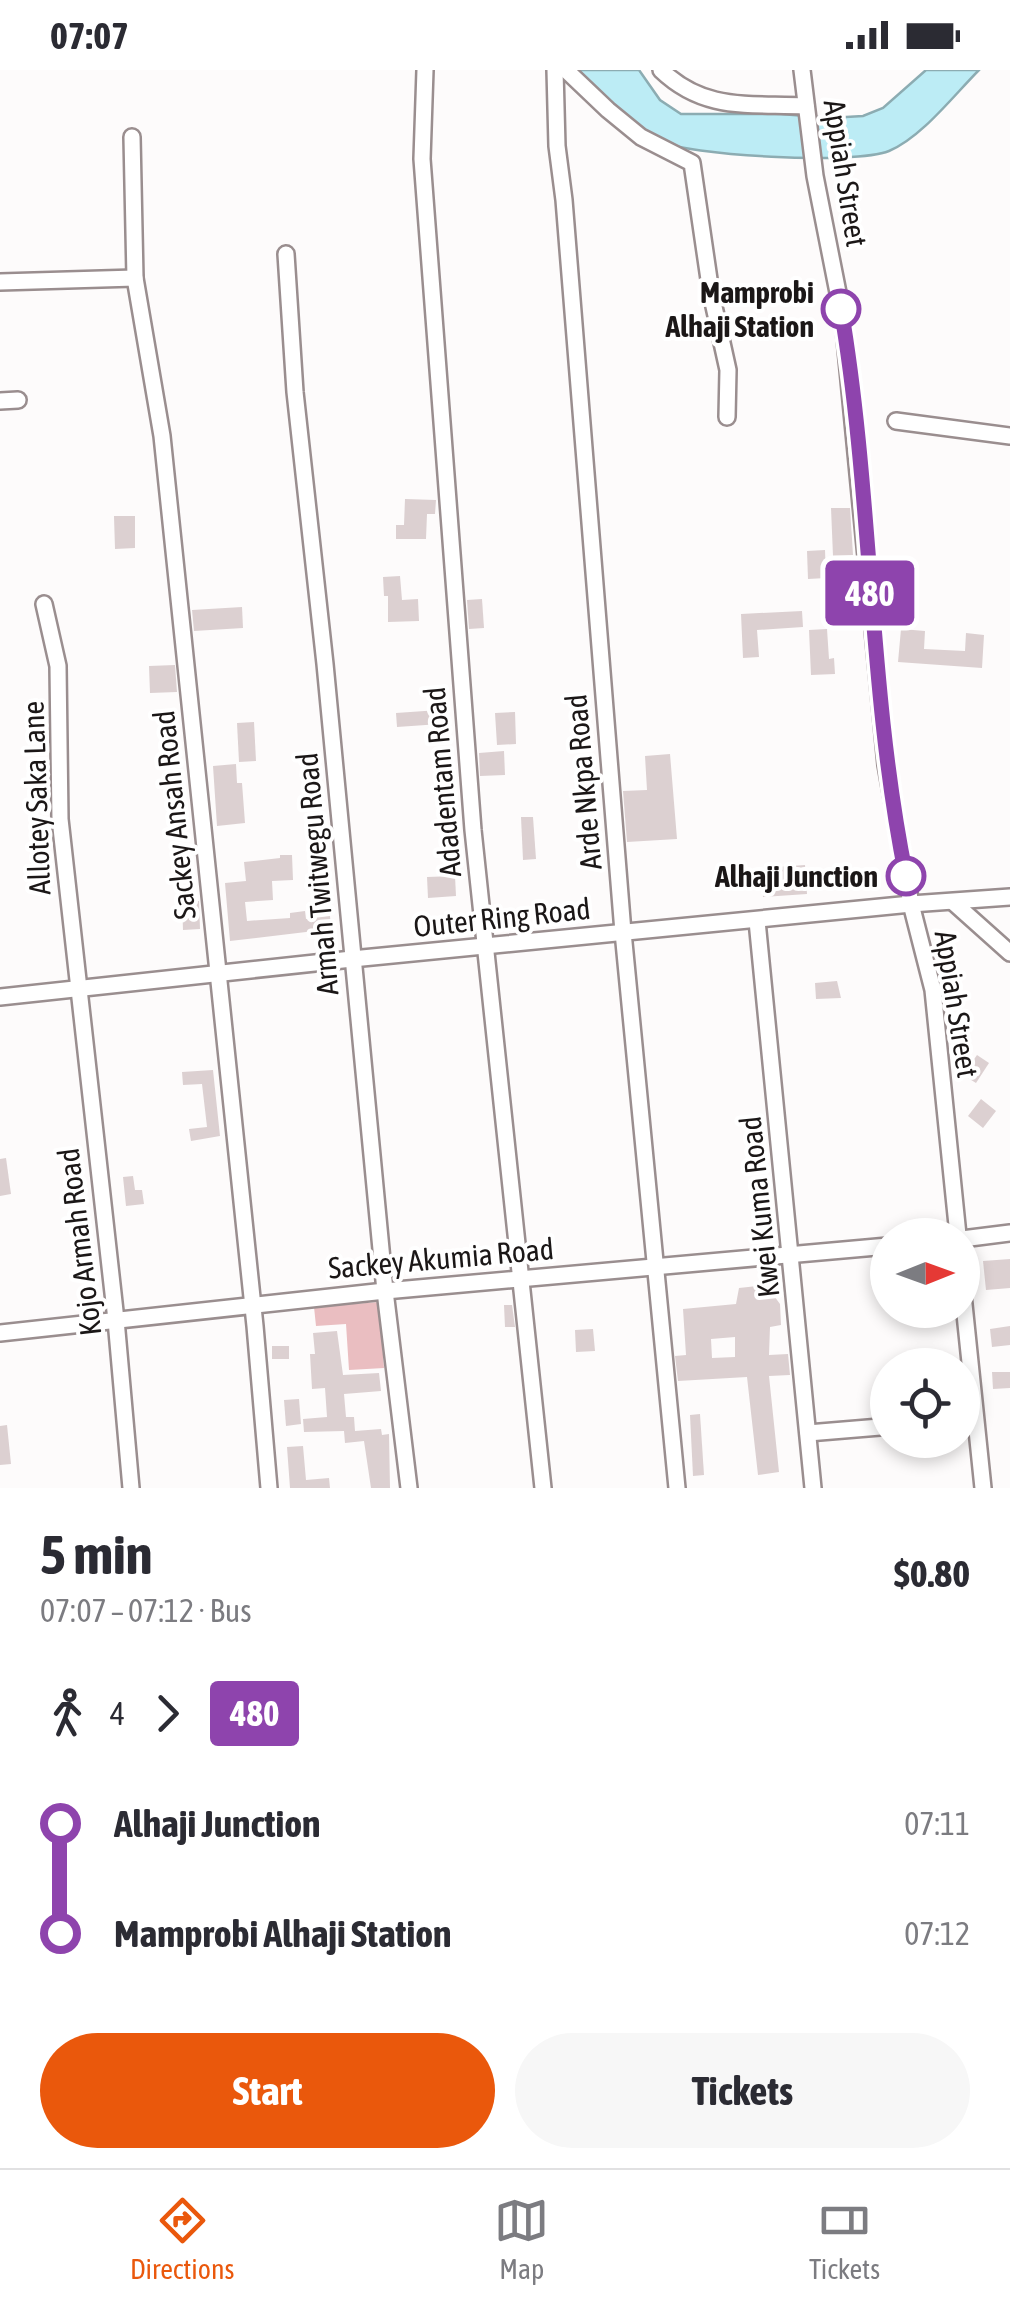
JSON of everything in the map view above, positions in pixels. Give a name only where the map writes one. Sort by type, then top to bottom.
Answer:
[{"type":"street","name":"Adadentam Road","points":[[425,70],[422,158],[432,323],[468,771],[543,1488]]},
{"type":"street","name":"Arde Nkpa Road","points":[[554,70],[559,171],[623,932],[677,1488]]},
{"type":"street","points":[[566,70],[641,137],[692,163],[711,293],[728,370],[727,417]]},
{"type":"street","points":[[661,70],[678,86],[710,101],[807,109]]},
{"type":"street","name":"Appiah Street","points":[[802,70],[814,176],[843,318],[886,766],[911,904],[933,990],[958,1218]]},
{"type":"street","name":"Sackey Ansah Road","points":[[132,137],[135,278],[162,436],[269,1488]]},
{"type":"street","name":"Armah Twitwegu Road","points":[[286,254],[294,392],[326,664],[385,1291],[409,1488]]},
{"type":"street","points":[[0,282],[135,278]]},
{"type":"street","points":[[0,402],[18,400]]},
{"type":"street","points":[[896,420],[1010,436]]},
{"type":"street","name":"Allotey Saka Lane","points":[[44,604],[58,666],[60,819],[76,991]]},
{"type":"street","name":"Outer Ring Road","points":[[0,997],[623,932],[1010,897]]},
{"type":"street","points":[[953,902],[1010,953]]},
{"type":"street","name":"Kwei Kuma Road","points":[[757,921],[813,1488]]},
{"type":"street","name":"Kojo Armah Road","points":[[76,991],[116,1320],[131,1488]]},
{"type":"street","points":[[980,1235],[1010,1233]]},
{"type":"street","name":"Sackey Akumia Road","points":[[0,1334],[385,1291],[870,1248]]},
{"type":"street","points":[[967,1328],[983,1488]]},
{"type":"street","points":[[808,1433],[870,1428]]},
{"type":"shaded area","points":[[379,1302],[384,1368],[349,1370],[346,1324],[316,1326],[314,1307]]},
{"type":"water","points":[[573,70],[639,70],[660,100],[681,114],[829,118],[863,116],[883,108],[926,70],[979,70],[901,145],[870,155],[808,158],[735,154],[654,140]]},
{"type":"building","points":[[405,499],[436,500],[435,514],[427,514],[426,539],[396,539],[396,525],[404,525]]},
{"type":"building","points":[[831,508],[850,508],[853,555],[833,556]]},
{"type":"building","points":[[114,516],[135,516],[135,548],[115,549]]},
{"type":"building","points":[[825,550],[826,578],[808,579],[807,551]]},
{"type":"building","points":[[400,576],[402,600],[418,599],[419,621],[388,622],[383,577]]},
{"type":"building","points":[[482,599],[484,628],[469,629],[467,600]]},
{"type":"building","points":[[242,607],[243,628],[194,631],[192,610]]},
{"type":"building","points":[[802,611],[803,627],[757,630],[759,657],[743,658],[741,614]]},
{"type":"building","points":[[827,629],[829,659],[834,658],[835,674],[811,675],[809,630]]},
{"type":"building","points":[[901,629],[925,631],[924,649],[965,651],[966,633],[984,635],[982,668],[898,662]]},
{"type":"building","points":[[175,665],[177,692],[150,693],[149,666]]},
{"type":"building","points":[[439,710],[440,724],[397,727],[396,713]]},
{"type":"building","points":[[515,712],[516,744],[497,745],[495,713]]},
{"type":"building","points":[[254,722],[256,761],[239,762],[237,723]]},
{"type":"building","points":[[504,751],[505,775],[480,776],[479,753]]},
{"type":"building","points":[[670,754],[677,839],[627,842],[623,791],[647,790],[645,756]]},
{"type":"building","points":[[236,764],[237,783],[242,783],[245,823],[217,826],[213,766]]},
{"type":"building","points":[[521,817],[533,817],[536,859],[523,860]]},
{"type":"building","points":[[292,855],[293,880],[272,881],[273,900],[245,902],[247,921],[290,918],[290,913],[305,911],[306,919],[330,916],[331,929],[230,941],[225,883],[246,881],[244,862]]},
{"type":"building","points":[[734,864],[736,882],[719,883],[719,865]]},
{"type":"building","points":[[805,865],[807,894],[763,897],[762,868]]},
{"type":"building","points":[[455,876],[456,896],[428,898],[427,877]]},
{"type":"building","points":[[199,901],[200,929],[183,930],[182,902]]},
{"type":"building","points":[[837,981],[841,998],[816,999],[815,983]]},
{"type":"building","points":[[977,1055],[989,1063],[976,1083],[963,1075]]},
{"type":"building","points":[[213,1070],[220,1136],[191,1141],[189,1129],[207,1127],[202,1084],[183,1085],[182,1072]]},
{"type":"building","points":[[981,1099],[996,1111],[983,1128],[968,1116]]},
{"type":"building","points":[[6,1158],[11,1194],[0,1196],[0,1159]]},
{"type":"building","points":[[133,1176],[135,1190],[142,1190],[144,1204],[126,1206],[123,1177]]},
{"type":"building","points":[[1010,1259],[1010,1288],[986,1290],[983,1261]]},
{"type":"building","points":[[766,1285],[780,1304],[781,1325],[770,1327],[769,1355],[788,1354],[790,1375],[769,1376],[779,1472],[758,1475],[747,1377],[678,1381],[675,1356],[686,1355],[683,1309],[736,1304],[739,1288]],"holes":[[[735,1337],[735,1357],[712,1358],[711,1339]]]},
{"type":"building","points":[[504,1305],[512,1305],[515,1327],[505,1327]]},
{"type":"building","points":[[1010,1326],[1010,1345],[992,1347],[990,1329]]},
{"type":"building","points":[[593,1329],[595,1351],[576,1352],[575,1330]]},
{"type":"building","points":[[337,1331],[343,1375],[379,1373],[381,1391],[344,1394],[346,1417],[354,1417],[355,1431],[381,1429],[382,1435],[389,1434],[390,1488],[371,1488],[364,1441],[345,1443],[344,1431],[304,1432],[303,1419],[327,1417],[325,1388],[312,1389],[313,1333]]},
{"type":"building","points":[[272,1346],[289,1346],[289,1359],[272,1359]]},
{"type":"building","points":[[992,1372],[1010,1372],[1010,1388],[993,1389]]},
{"type":"building","points":[[299,1399],[301,1424],[286,1426],[284,1400]]},
{"type":"building","points":[[700,1414],[704,1475],[693,1476],[690,1415]]},
{"type":"building","points":[[7,1425],[11,1464],[0,1465],[0,1426]]},
{"type":"building","points":[[303,1446],[306,1480],[329,1478],[330,1488],[290,1488],[287,1447]]},
{"type":"bus line","name":"480","points":[[841,309],[857,440],[886,766],[906,876]]},
{"type":"place","name":"Mamprobi Alhaji Station","points":[[841,309]]},
{"type":"place","name":"Alhaji Junction","points":[[906,876]]}]
